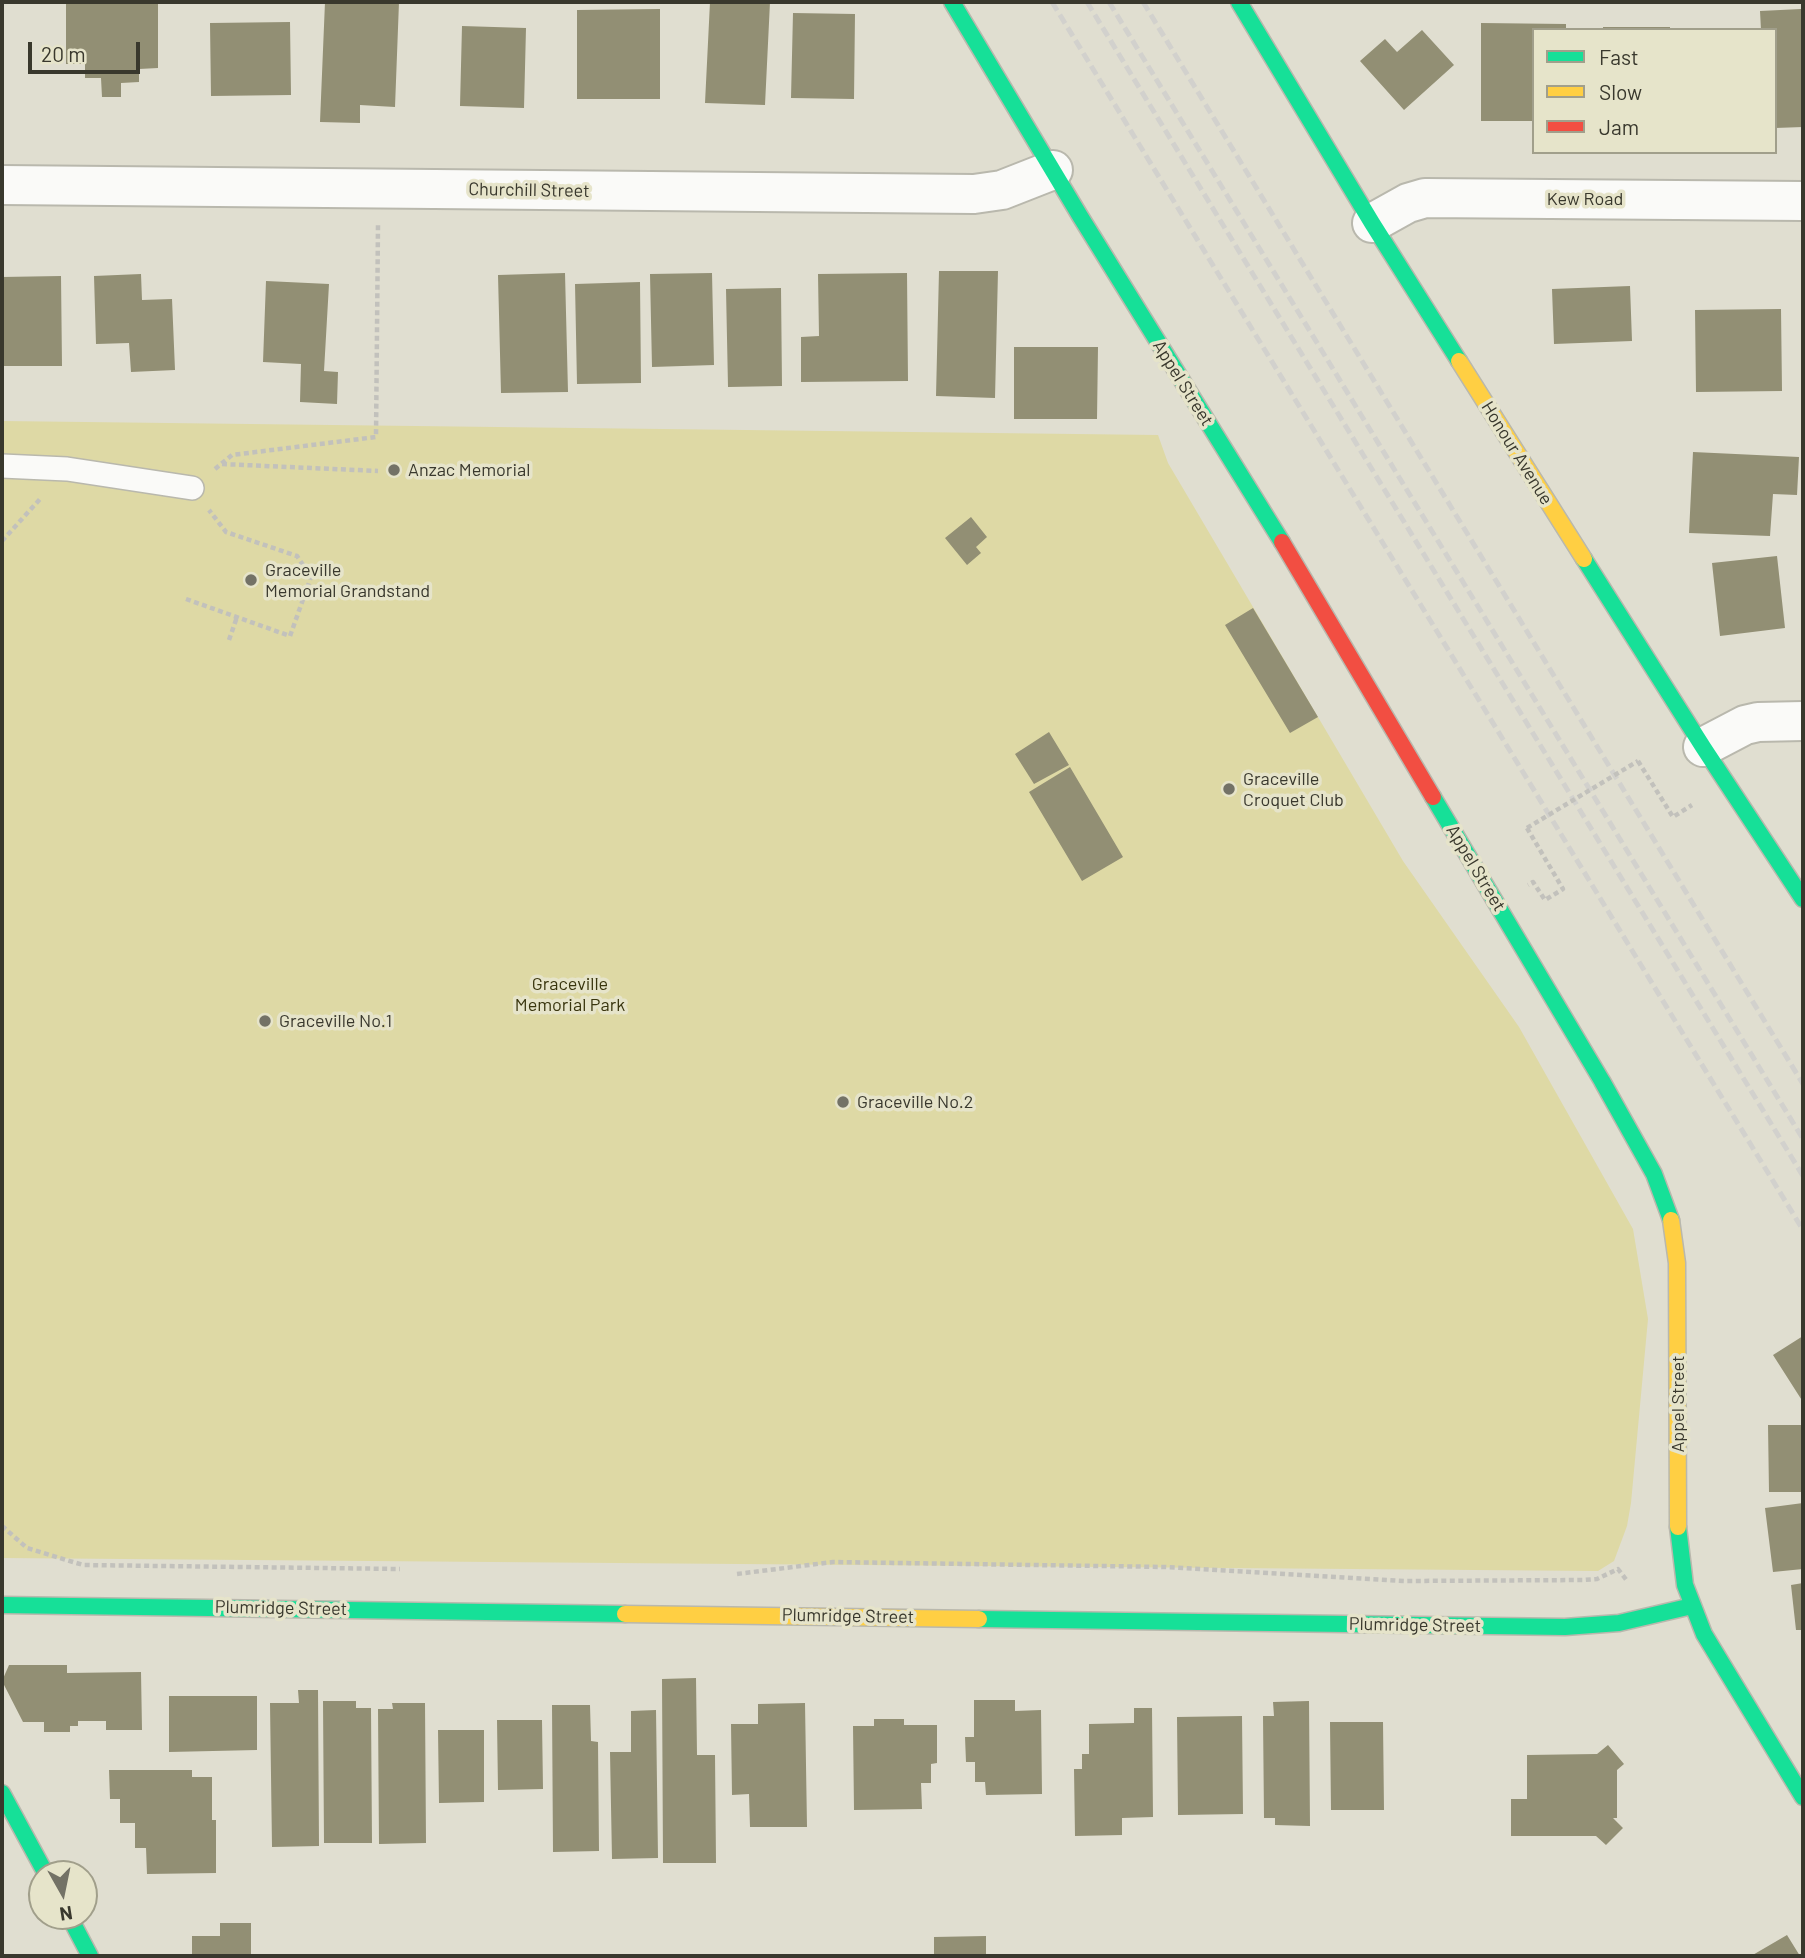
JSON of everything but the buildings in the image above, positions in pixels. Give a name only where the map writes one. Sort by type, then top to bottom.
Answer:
[{"type":"street","name":"Appel Street","points":[[952,2],[1305,580],[1595,1069],[1654,1174],[1666,1200],[1676,1241],[1678,1536],[1685,1585],[1703,1634],[1803,1797]]},
{"type":"street","name":"Honour Avenue","points":[[1239,2],[1372,223],[1703,747],[1803,899]]},
{"type":"street","name":"Churchill Street","points":[[2,185],[974,194],[1002,190],[1053,170]]},
{"type":"street","name":"Kew Road","points":[[1372,223],[1408,203],[1425,198],[1803,201]]},
{"type":"street","points":[[1703,747],[1745,725],[1803,721]]},
{"type":"street","name":"Plumridge Street","points":[[2,1605],[1565,1627],[1619,1623],[1692,1606]]},
{"type":"street","points":[[6,1811],[37,1860]]},
{"type":"street","points":[[76,1930],[90,1956]]},
{"type":"lane","points":[[2,466],[67,469],[192,488]]},
{"type":"path","points":[[186,599],[290,636],[311,577],[297,556],[226,532],[192,488],[232,455],[376,437],[378,188]]},
{"type":"path","points":[[221,464],[378,471]]},
{"type":"path","points":[[2,541],[67,469]]},
{"type":"path","points":[[229,640],[237,617]]},
{"type":"path","points":[[1522,888],[1534,882],[1545,900],[1563,889],[1527,828],[1638,761],[1673,817],[1692,805]]},
{"type":"path","points":[[2,1526],[27,1548],[83,1565],[401,1569]]},
{"type":"path","points":[[731,1575],[833,1562],[1166,1567],[1405,1581],[1584,1580],[1597,1579],[1618,1569],[1629,1583]]},
{"type":"green space","name":"Graceville Memorial Park","points":[[2,421],[1158,435],[1168,463],[1403,861],[1519,1027],[1633,1229],[1648,1319],[1631,1503],[1627,1526],[1614,1561],[1598,1571],[2,1558]]},
{"type":"railway","points":[[1052,2],[1803,1230]]},
{"type":"railway","points":[[1087,2],[1803,1176]]},
{"type":"railway","points":[[1109,2],[1803,1139]]},
{"type":"railway","points":[[1143,2],[1803,1084]]},
{"type":"traffic: fast","points":[[952,2],[1080,216],[1282,542]]},
{"type":"traffic: fast","points":[[1239,2],[1459,361]]},
{"type":"traffic: fast","points":[[1584,559],[1803,899]]},
{"type":"traffic: fast","points":[[1433,797],[1602,1081],[1654,1174],[1671,1220]]},
{"type":"traffic: fast","points":[[1678,1527],[1685,1585],[1704,1634],[1803,1797]]},
{"type":"traffic: fast","points":[[2,1605],[625,1614]]},
{"type":"traffic: fast","points":[[979,1619],[1565,1627],[1619,1623],[1692,1606]]},
{"type":"traffic: fast","points":[[2,1793],[38,1860]]},
{"type":"traffic: fast","points":[[76,1930],[90,1956]]},
{"type":"traffic: slow","points":[[1459,361],[1584,559]]},
{"type":"traffic: slow","points":[[1671,1220],[1677,1263],[1678,1527]]},
{"type":"traffic: slow","points":[[625,1614],[979,1619]]},
{"type":"traffic: jam","points":[[1282,542],[1433,797]]},
{"type":"place","name":"Anzac Memorial","points":[[394,470]]},
{"type":"place","name":"Graceville Memorial Grandstand","points":[[251,580]]},
{"type":"place","name":"Graceville Croquet Club","points":[[1229,789]]},
{"type":"place","name":"Graceville No.1","points":[[265,1021]]},
{"type":"place","name":"Graceville No.2","points":[[843,1102]]}]
